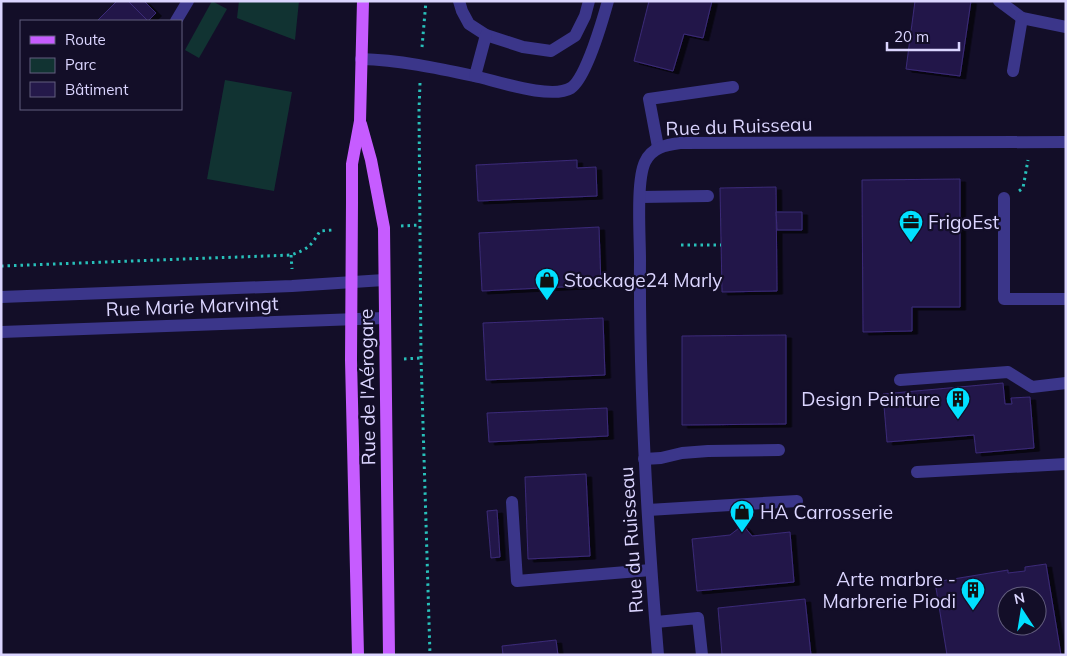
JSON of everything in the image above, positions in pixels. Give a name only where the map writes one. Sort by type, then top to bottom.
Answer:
[{"type":"main road","name":"Rue de l'Aérogare","points":[[358,655],[352,319],[352,164],[360,121],[363,1]]},
{"type":"main road","name":"Rue de l'Aérogare","points":[[360,121],[371,160],[384,228],[389,655]]},
{"type":"street","points":[[177,20],[188,1]]},
{"type":"street","points":[[459,1],[469,24],[486,35],[523,47],[551,50],[574,36],[585,16],[589,1]]},
{"type":"street","points":[[362,59],[386,60],[475,76],[534,90],[556,92],[572,87],[580,75],[597,42],[608,1]]},
{"type":"street","points":[[999,1],[1022,18],[1066,27]]},
{"type":"street","points":[[1013,71],[1022,18]]},
{"type":"street","points":[[475,76],[486,35]]},
{"type":"street","points":[[658,147],[649,99],[733,87]]},
{"type":"street","name":"Rue du Ruisseau","points":[[658,655],[644,459],[640,336],[640,197],[642,172],[645,161],[651,152],[658,147],[680,143],[1066,142]]},
{"type":"street","points":[[640,197],[708,196]]},
{"type":"street","points":[[1004,198],[1004,300],[1066,299]]},
{"type":"street","points":[[1,297],[285,286],[384,280]]},
{"type":"street","name":"Rue Marie Marvingt","points":[[1,332],[385,318]]},
{"type":"street","points":[[900,380],[1008,372],[1032,387],[1066,384]]},
{"type":"street","points":[[644,459],[661,458],[682,452],[779,450]]},
{"type":"street","points":[[917,472],[1066,464]]},
{"type":"street","points":[[648,510],[797,501]]},
{"type":"street","points":[[512,502],[516,581],[651,570]]},
{"type":"street","points":[[656,622],[698,618],[702,655]]},
{"type":"path","points":[[426,1],[419,110],[421,358],[430,655]]},
{"type":"path","points":[[1004,198],[1023,188],[1028,159],[1028,142]]},
{"type":"path","points":[[1,266],[291,255],[305,250],[312,244],[320,231],[352,228]]},
{"type":"path","points":[[681,245],[721,245]]},
{"type":"green space","points":[[212,1],[227,9],[199,58],[185,50]]},
{"type":"green space","points":[[239,1],[299,1],[295,40],[237,18]]},
{"type":"green space","points":[[225,80],[292,92],[274,191],[207,179]]},
{"type":"building","points":[[117,1],[128,1],[147,20],[98,20]]},
{"type":"building","points":[[128,1],[144,1],[156,13],[147,20]]},
{"type":"building","points":[[649,1],[712,1],[703,38],[684,34],[673,71],[634,61]]},
{"type":"building","points":[[915,1],[971,1],[960,76],[906,69]]},
{"type":"building","points":[[577,160],[577,168],[596,167],[597,196],[478,201],[476,165]]},
{"type":"building","name":"FrigoEst","points":[[960,179],[960,307],[912,307],[912,331],[863,332],[862,180]]},
{"type":"building","points":[[776,187],[777,291],[722,292],[720,188]]},
{"type":"building","points":[[776,212],[802,212],[802,230],[777,230]]},
{"type":"building","points":[[599,227],[601,285],[482,291],[479,233]]},
{"type":"building","points":[[603,318],[605,375],[486,380],[483,323]]},
{"type":"building","points":[[786,335],[786,424],[682,425],[682,336]]},
{"type":"building","name":"Design Peinture","points":[[1003,383],[1005,404],[1012,404],[1011,398],[1030,397],[1034,448],[976,453],[974,435],[887,442],[883,394]]},
{"type":"building","points":[[607,408],[608,436],[489,442],[487,413]]},
{"type":"building","points":[[586,474],[590,556],[528,559],[525,477]]},
{"type":"building","points":[[497,510],[500,557],[491,558],[487,511]]},
{"type":"building","points":[[743,525],[752,536],[790,532],[794,582],[697,591],[692,539],[730,535]]},
{"type":"building","name":"Arte marbre - Marbrerie Piodi","points":[[1046,564],[1061,655],[947,655],[935,582],[1008,570],[1008,573],[1025,571],[1025,567]]},
{"type":"building","points":[[805,599],[811,655],[722,655],[718,608]]},
{"type":"building","points":[[556,640],[558,655],[503,655],[502,646]]},
{"type":"place","name":"FrigoEst","points":[[911,243]]},
{"type":"place","name":"Stockage24 Marly","points":[[547,301]]},
{"type":"place","name":"Design Peinture","points":[[958,420]]},
{"type":"place","name":"HA Carrosserie","points":[[742,533]]},
{"type":"place","name":"Arte marbre - Marbrerie Piodi","points":[[973,611]]}]
